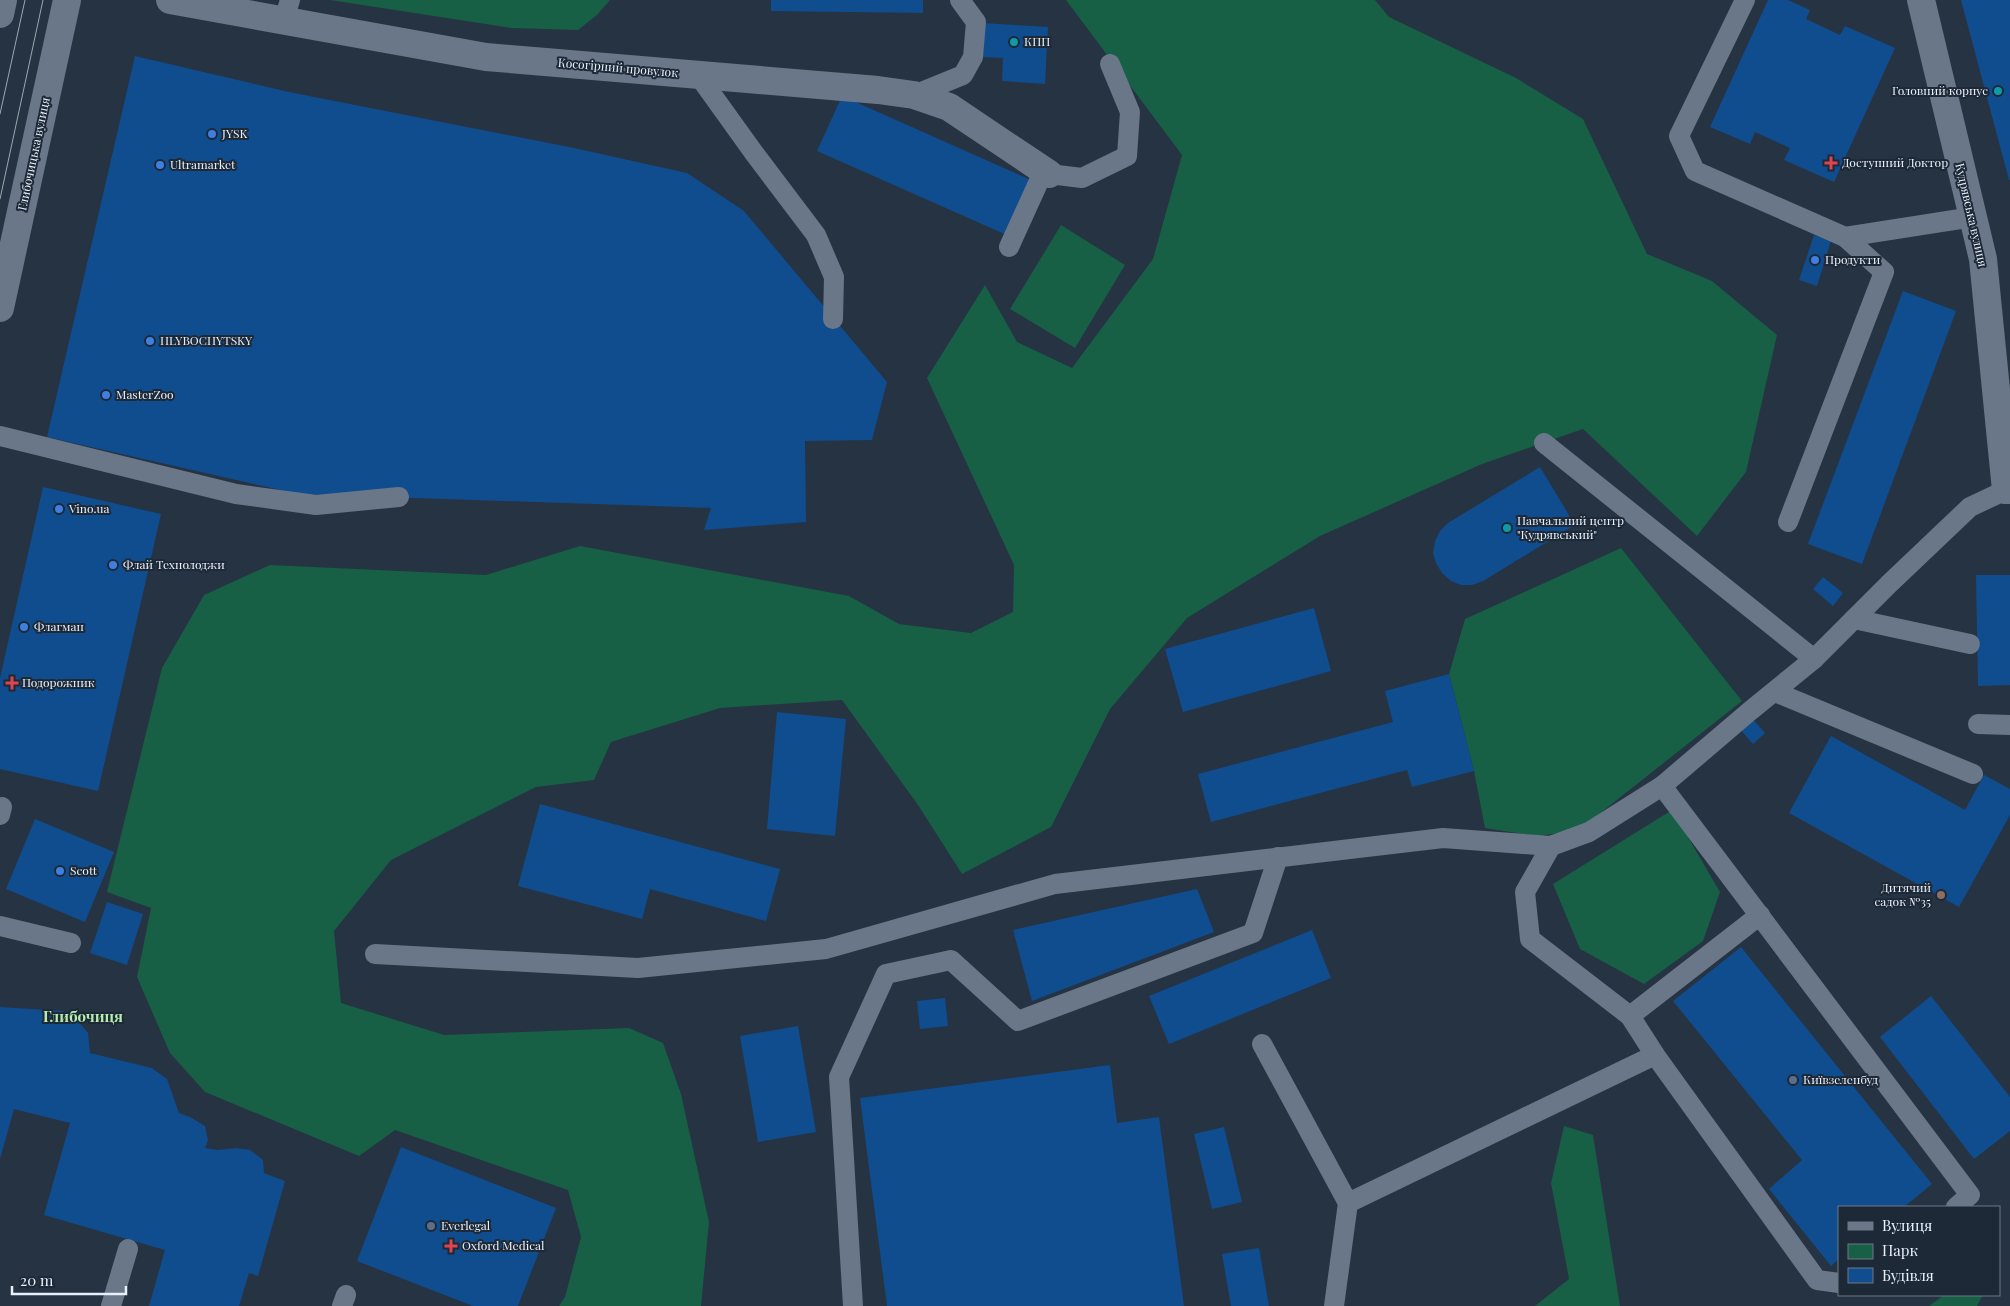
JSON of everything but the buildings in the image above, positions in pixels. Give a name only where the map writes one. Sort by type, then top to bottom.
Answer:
[{"type":"street","points":[[0,14],[3,0]]},
{"type":"street","name":"Глибочицька вулиця","points":[[0,308],[67,0]]},
{"type":"street","name":"Косогірний провулок","points":[[170,0],[287,10],[486,57],[914,95],[949,107],[1046,172]]},
{"type":"street","name":"Кудрявська вулиця","points":[[1921,0],[1983,259],[2008,490]]},
{"type":"lane","points":[[914,95],[963,75],[973,57],[976,22],[960,0]]},
{"type":"lane","points":[[1745,0],[1679,136],[1694,171],[1845,238],[1884,272],[1788,522]]},
{"type":"lane","points":[[1008,247],[1046,172],[1082,178],[1127,156],[1130,112],[1110,64]]},
{"type":"lane","points":[[698,75],[754,154],[816,235],[834,276],[833,319]]},
{"type":"lane","points":[[1845,238],[1973,217]]},
{"type":"lane","points":[[0,436],[236,494],[316,505],[399,497]]},
{"type":"lane","points":[[1544,443],[1814,659]]},
{"type":"lane","points":[[375,954],[638,968],[826,949],[1055,884],[1443,838],[1551,846],[1589,832],[1662,786],[1814,659],[1970,507],[2008,490]]},
{"type":"lane","points":[[1854,619],[1970,644]]},
{"type":"lane","points":[[1775,692],[1973,774]]},
{"type":"lane","points":[[1978,724],[2010,725]]},
{"type":"lane","points":[[1662,786],[1970,1195],[1957,1206]]},
{"type":"lane","points":[[1551,846],[1525,892],[1530,939],[1630,1016],[1655,1056],[1817,1280],[1838,1283]]},
{"type":"lane","points":[[853,1306],[839,1077],[886,974],[951,960],[1018,1021],[1252,933],[1278,857]]},
{"type":"lane","points":[[1630,1016],[1760,915]]},
{"type":"lane","points":[[0,926],[71,943]]},
{"type":"lane","points":[[1262,1044],[1348,1203],[1334,1306]]},
{"type":"lane","points":[[1348,1203],[1655,1056]]},
{"type":"lane","points":[[111,1306],[128,1249]]},
{"type":"green space","points":[[330,0],[610,0],[597,15],[578,30],[511,28]]},
{"type":"green space","points":[[1066,0],[1375,0],[1389,17],[1516,78],[1583,119],[1647,254],[1712,281],[1777,335],[1746,472],[1697,536],[1583,429],[1482,464],[1320,536],[1187,618],[1110,709],[1051,827],[962,874],[918,805],[842,700],[720,708],[611,742],[594,780],[536,787],[391,860],[334,931],[341,1003],[444,1035],[629,1028],[663,1043],[681,1094],[709,1222],[701,1306],[559,1306],[565,1297],[581,1237],[568,1190],[395,1130],[359,1156],[205,1092],[170,1053],[137,977],[151,908],[107,892],[162,668],[204,595],[270,565],[486,575],[580,546],[849,596],[899,624],[971,633],[1013,612],[1014,565],[927,378],[985,285],[1017,342],[1072,368],[1153,259],[1182,155]]},
{"type":"green space","points":[[1061,225],[1125,265],[1075,348],[1010,309]]},
{"type":"green space","points":[[1621,548],[1742,701],[1589,822],[1562,833],[1536,836],[1485,828],[1474,771],[1449,674],[1465,619]]},
{"type":"green space","points":[[1672,810],[1720,892],[1703,941],[1644,984],[1580,949],[1553,884]]},
{"type":"green space","points":[[1564,1126],[1593,1135],[1620,1306],[1535,1306],[1569,1279],[1551,1183]]},
{"type":"green space","points":[[1943,1296],[1982,1296],[1977,1306],[1929,1306]]},
{"type":"tram line","points":[[0,114],[25,0]]},
{"type":"tram line","points":[[0,199],[43,0]]},
{"type":"place","name":"КПП","points":[[1014,42]]},
{"type":"place","name":"Головний корпус","points":[[1998,91]]},
{"type":"place","name":"JYSK","points":[[212,134]]},
{"type":"place","name":"Доступний Доктор","points":[[1831,163]]},
{"type":"place","name":"Ultramarket","points":[[160,165]]},
{"type":"place","name":"Продукти","points":[[1815,260]]},
{"type":"place","name":"HLYBOCHYTSKY","points":[[150,341]]},
{"type":"place","name":"MasterZoo","points":[[106,395]]},
{"type":"place","name":"Vino.ua","points":[[59,509]]},
{"type":"place","name":"Навчальний центр \"Кудрявський\"","points":[[1507,528]]},
{"type":"place","name":"Флай Технолоджи","points":[[113,565]]},
{"type":"place","name":"Флагман","points":[[24,627]]},
{"type":"place","name":"Подорожник","points":[[12,683]]},
{"type":"place","name":"Scott","points":[[60,871]]},
{"type":"place","name":"Дитячий садок №35","points":[[1941,895]]},
{"type":"place","name":"Київзеленбуд","points":[[1793,1080]]},
{"type":"place","name":"Everlegal","points":[[431,1226]]},
{"type":"place","name":"Oxford Medical","points":[[451,1246]]},
{"type":"district","name":"Глибочиця","points":[[83,1017]]}]
